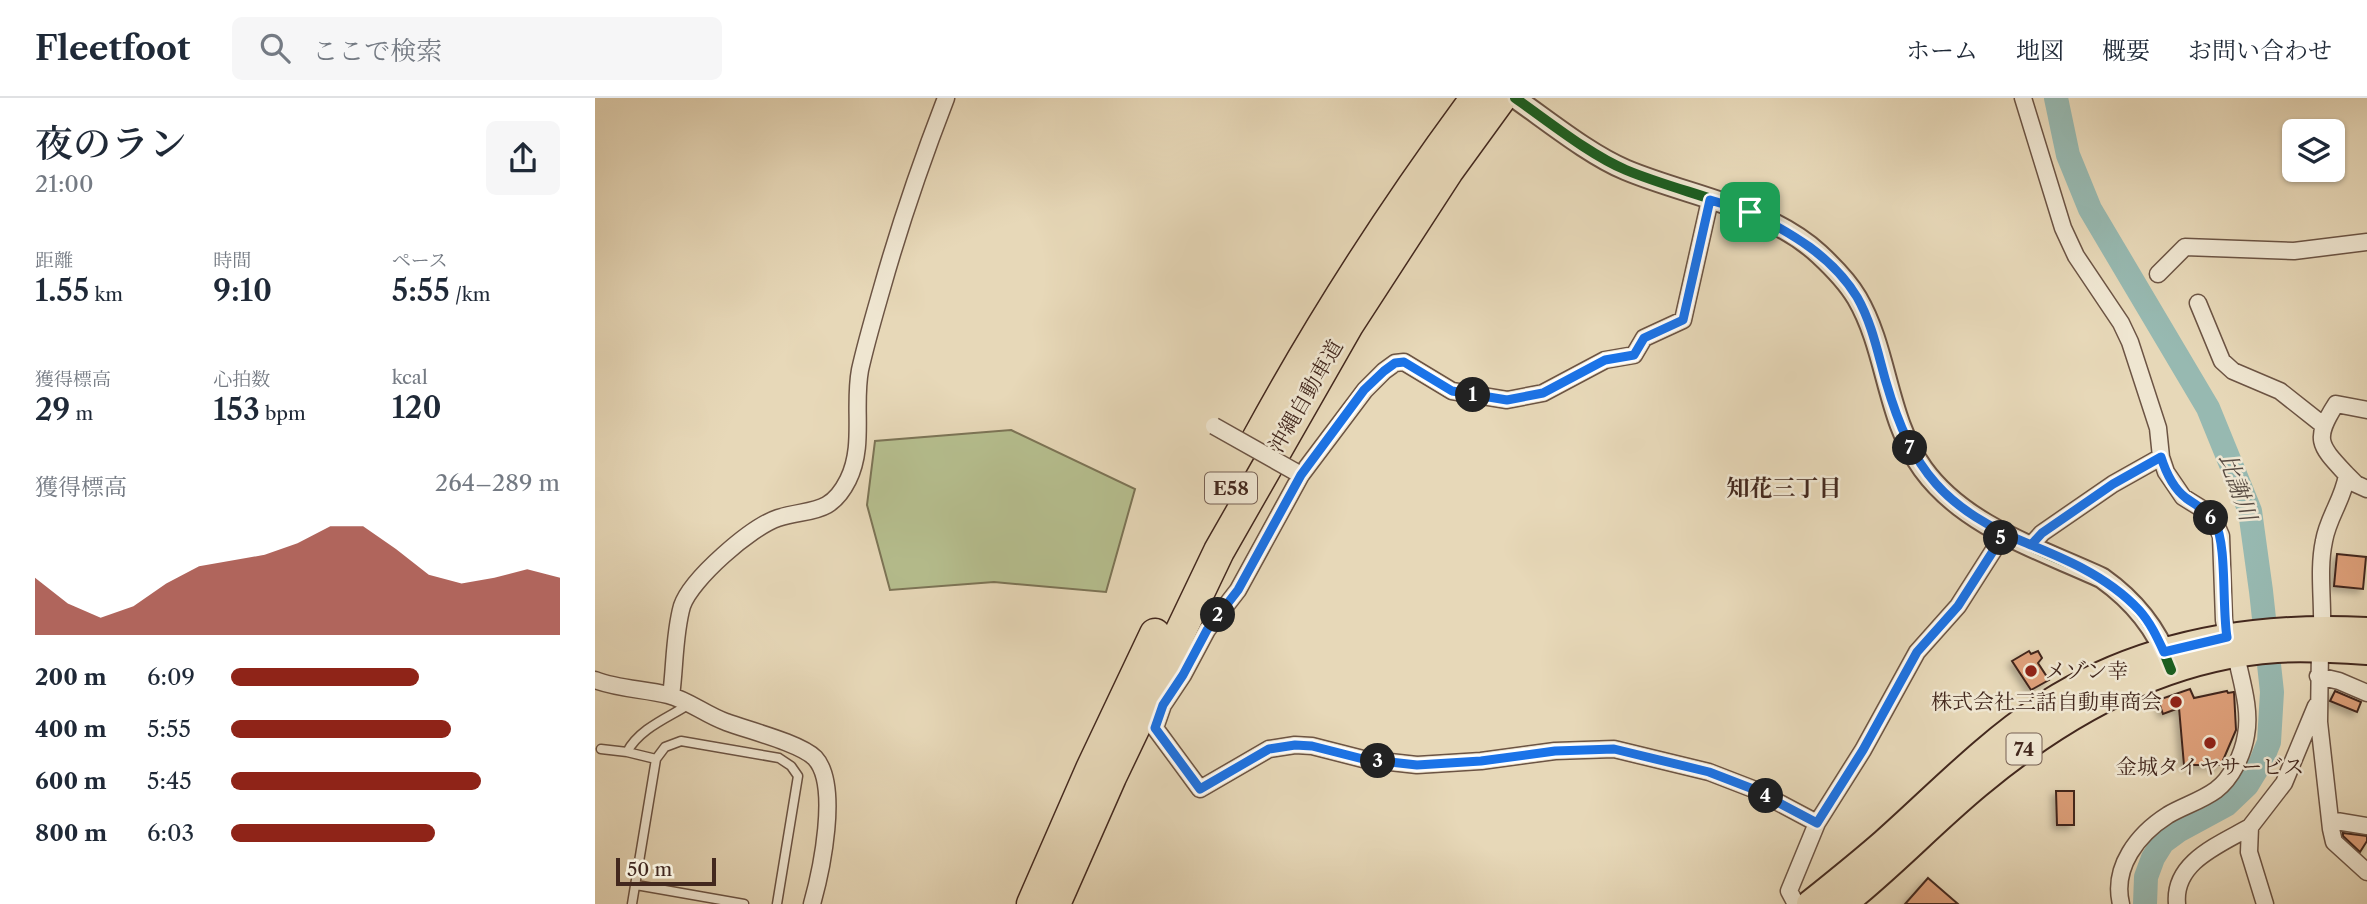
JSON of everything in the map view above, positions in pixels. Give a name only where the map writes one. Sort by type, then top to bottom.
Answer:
[{"type":"highway","name":"沖縄自動車道","points":[[1032,904],[1144,655],[1268,420],[1328,315],[1432,157],[1476,98]]},
{"type":"highway","name":"沖縄自動車道","points":[[1055,904],[1164,662],[1225,540],[1348,324],[1448,171],[1513,100]]},
{"type":"main road","name":"74","points":[[1811,904],[2017,726],[2048,704],[2096,679],[2235,645],[2321,638],[2367,631]]},
{"type":"main road","name":"74","points":[[2321,638],[2367,651]]},
{"type":"main road","name":"74","points":[[1843,904],[1977,785],[2027,746],[2089,706],[2168,661]]},
{"type":"street","points":[[671,696],[683,603],[701,578],[731,549],[764,524],[822,509],[832,503],[848,479],[856,455],[860,373],[867,341],[897,236],[947,98]]},
{"type":"street","points":[[2023,98],[2063,228],[2076,256],[2121,323],[2130,342],[2158,428],[2161,457],[2172,484],[2183,497],[2204,510],[2215,522],[2221,536],[2224,620],[2235,645],[2247,720],[2247,732],[2240,755],[2230,774],[2217,789],[2166,817],[2134,845],[2120,874],[2120,904]]},
{"type":"street","points":[[1513,100],[1622,168],[1750,212],[1786,230],[1816,251],[1841,275],[1857,298],[1870,328],[1907,443],[1924,470],[1948,496],[1976,519],[2102,578],[2117,589],[2149,624],[2168,661]]},
{"type":"street","points":[[1710,200],[1683,320],[1644,338],[1634,355],[1605,360],[1543,393],[1507,400],[1452,391],[1404,362],[1395,363],[1364,390],[1301,475],[1238,590],[1207,630],[1163,705],[1155,728],[1200,789],[1269,749],[1295,745],[1312,746],[1363,759],[1417,765],[1481,761],[1555,751],[1614,749],[1709,772],[1753,789],[1817,823]]},
{"type":"street","points":[[2158,274],[2185,247],[2294,251],[2367,242]]},
{"type":"street","points":[[2198,303],[2222,361],[2233,371],[2280,391],[2323,425]]},
{"type":"street","points":[[2367,410],[2336,404],[2323,425],[2321,441],[2326,453],[2347,475],[2356,484],[2367,489]]},
{"type":"street","points":[[1215,426],[1301,475]]},
{"type":"street","points":[[2031,545],[2042,533],[2103,491],[2161,457]]},
{"type":"street","points":[[2347,475],[2342,496],[2329,517],[2323,545],[2318,701],[2330,820],[2335,842],[2367,872]]},
{"type":"street","points":[[1796,904],[1789,891],[1817,823],[1863,750],[1917,652],[1958,606],[2004,534]]},
{"type":"street","points":[[2318,676],[2367,692]]},
{"type":"street","points":[[595,680],[671,696],[720,720],[802,749],[816,759],[823,772],[827,790],[820,877],[813,904]]},
{"type":"street","points":[[2176,904],[2179,881],[2186,868],[2250,827],[2284,783],[2318,701]]},
{"type":"street","points":[[2330,820],[2367,826]]},
{"type":"street","points":[[2250,827],[2249,852],[2265,904]]},
{"type":"lane","points":[[627,752],[646,730],[688,705]]},
{"type":"lane","points":[[632,904],[656,759],[665,747],[681,741],[779,758],[791,766],[797,776],[777,904]]},
{"type":"lane","points":[[601,749],[656,759]]},
{"type":"lane","points":[[636,885],[744,904]]},
{"type":"green space","points":[[1011,430],[1135,489],[1106,592],[994,582],[890,590],[867,505],[875,441]]},
{"type":"building","points":[[2337,554],[2366,557],[2363,589],[2334,586]]},
{"type":"building","name":"メゾン幸","points":[[2029,651],[2031,654],[2038,651],[2042,658],[2038,663],[2049,680],[2031,690],[2012,661]]},
{"type":"building","points":[[2190,689],[2194,698],[2234,692],[2236,730],[2221,765],[2184,765],[2179,708],[2163,714],[2158,700]]},
{"type":"building","points":[[2335,691],[2361,702],[2357,712],[2330,701]]},
{"type":"building","points":[[2056,791],[2074,791],[2074,825],[2057,825]]},
{"type":"building","points":[[2343,833],[2367,836],[2360,852],[2343,836]]},
{"type":"building","points":[[1928,878],[1958,904],[1905,904]]},
{"type":"waterway","name":"比謝川","points":[[2056,98],[2068,155],[2090,209],[2208,408],[2250,511],[2261,591],[2272,692],[2269,742],[2247,785],[2226,805],[2163,842],[2146,877],[2145,904]]},
{"type":"cycle path","points":[[1515,98],[1612,164],[1752,214],[1799,238],[1819,254],[1849,286],[1867,318],[1901,428],[1923,469],[1940,489],[1982,521],[2029,546],[2102,578],[2114,587],[2144,619],[2171,670]]},
{"type":"cycle path","points":[[1710,200],[1683,320],[1644,338],[1634,355],[1605,360],[1543,393],[1507,400],[1452,391],[1404,362],[1395,363],[1384,371],[1365,390],[1301,475],[1238,590],[1207,630],[1163,705],[1155,728],[1200,789],[1269,749],[1295,745],[1312,746],[1363,759],[1417,765],[1481,761],[1555,751],[1614,749],[1709,772],[1753,789],[1817,823]]},
{"type":"place","name":"メゾン幸","points":[[2031,671]]},
{"type":"place","name":"株式会社三話自動車商会","points":[[2176,702]]},
{"type":"place","name":"金城タイヤサービス","points":[[2210,743]]},
{"type":"district","name":"知花三丁目","points":[[1784,488]]},
{"type":"route","points":[[1710,200],[1750,212],[1786,230],[1816,251],[1841,275],[1857,298],[1870,328],[1907,443],[1924,470],[1948,496],[1976,519],[2031,545],[2042,533],[2113,484],[2161,457],[2172,484],[2183,497],[2204,510],[2215,522],[2221,536],[2227,637],[2164,652],[2140,611],[2117,589],[2102,578],[2004,534],[1958,606],[1917,652],[1863,750],[1817,823],[1753,789],[1709,772],[1614,749],[1555,751],[1481,761],[1417,765],[1363,759],[1312,746],[1295,745],[1269,749],[1200,789],[1155,728],[1163,705],[1207,630],[1238,590],[1301,475],[1364,390],[1395,363],[1404,362],[1452,391],[1507,400],[1543,393],[1605,360],[1634,355],[1644,338],[1683,320],[1710,200]]}]
